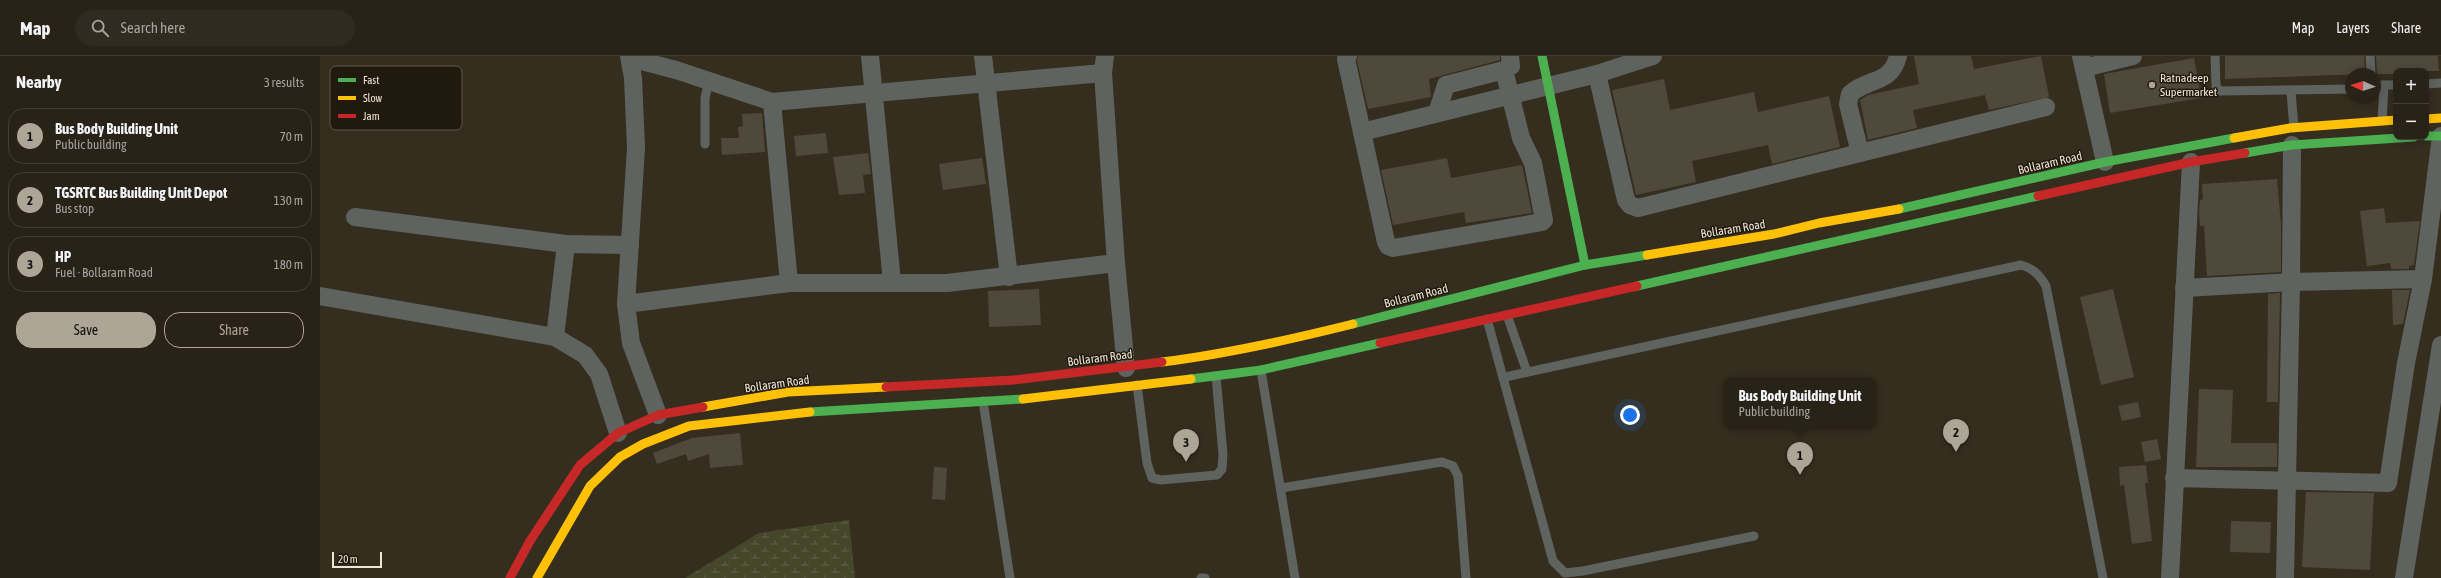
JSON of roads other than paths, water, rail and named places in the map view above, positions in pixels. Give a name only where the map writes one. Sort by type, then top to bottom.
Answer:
[{"type":"main road","points":[[1542,56],[1585,265]]},
{"type":"main road","points":[[2429,118],[2441,118]]},
{"type":"main road","name":"Bollaram Road","points":[[510,578],[530,541],[580,465],[618,433],[658,415],[788,392],[981,382],[1126,368],[1212,356],[1278,343],[1585,265],[1774,234],[1819,223],[1927,204],[2105,162],[2293,136],[2393,120]]},
{"type":"main road","name":"Bollaram Road","points":[[537,578],[590,486],[620,457],[643,444],[689,426],[836,409],[1016,400],[1260,370],[2191,162],[2293,136],[2393,137]]},
{"type":"main road","points":[[2429,136],[2441,136]]},
{"type":"street","points":[[870,56],[872,94],[892,282]]},
{"type":"street","points":[[983,56],[998,194],[1009,277]]},
{"type":"street","points":[[1348,56],[1346,59],[1388,246],[1393,248],[1542,222],[1545,215],[1533,163],[1521,138],[1511,95],[1507,63],[1446,85],[1437,114]]},
{"type":"street","points":[[1362,132],[1597,74],[1653,56]]},
{"type":"street","points":[[1860,153],[1848,104],[1850,94],[1859,86],[1886,77],[1895,67],[1898,56]]},
{"type":"street","points":[[2105,162],[2082,62],[2133,56]]},
{"type":"street","points":[[658,415],[631,343],[626,304],[636,148],[633,78],[630,57],[677,63],[709,81],[772,102],[987,84],[1104,65],[1116,263],[1126,368]]},
{"type":"street","points":[[1597,74],[1626,200],[1630,205],[1638,208],[2046,107]]},
{"type":"street","points":[[772,102],[790,283]]},
{"type":"street","points":[[2285,578],[2288,481],[2293,136]]},
{"type":"street","points":[[2174,478],[2388,483],[2406,364],[2423,279],[2441,136]]},
{"type":"street","points":[[2170,578],[2191,162]]},
{"type":"street","points":[[354,217],[566,244],[630,245]]},
{"type":"street","points":[[555,337],[566,244]]},
{"type":"street","points":[[626,304],[790,283],[947,283],[1009,277],[1116,263]]},
{"type":"street","points":[[2184,288],[2291,282],[2423,279]]},
{"type":"street","points":[[320,296],[555,337],[585,355],[599,374],[618,433]]},
{"type":"street","points":[[2404,578],[2441,345]]},
{"type":"lane","points":[[2215,56],[2216,86],[2220,91],[2291,92],[2345,89]]},
{"type":"lane","points":[[2370,56],[2371,68]]},
{"type":"lane","points":[[705,144],[705,98],[709,81]]},
{"type":"lane","points":[[2429,84],[2441,83]]},
{"type":"lane","points":[[2381,85],[2393,85]]},
{"type":"lane","points":[[2291,92],[2293,136]]},
{"type":"lane","points":[[2381,104],[2382,121]]},
{"type":"lane","points":[[1505,377],[2013,267],[2029,267],[2041,277],[2046,286],[2103,578]]},
{"type":"lane","points":[[1508,314],[1527,372]]},
{"type":"lane","points":[[1487,319],[1505,377],[1553,561],[1565,573],[1583,571],[1754,536]]},
{"type":"lane","points":[[1260,370],[1295,578]]},
{"type":"lane","points":[[1138,385],[1147,463],[1152,478],[1161,480],[1217,476],[1222,469],[1223,454],[1216,376]]},
{"type":"lane","points":[[981,382],[1010,578]]},
{"type":"lane","points":[[1281,488],[1442,462],[1453,466],[1458,476],[1466,578]]},
{"type":"lane","points":[[1200,578],[1205,578]]},
{"type":"place","name":"Ratnadeep Supermarket","points":[[2152,85]]},
{"type":"place","name":"TGSRTC Bus Building Unit Depot","points":[[1956,452]]},
{"type":"place","name":"HP","points":[[1186,462]]},
{"type":"place","name":"Bus Body Building Unit","points":[[1800,475]]}]
